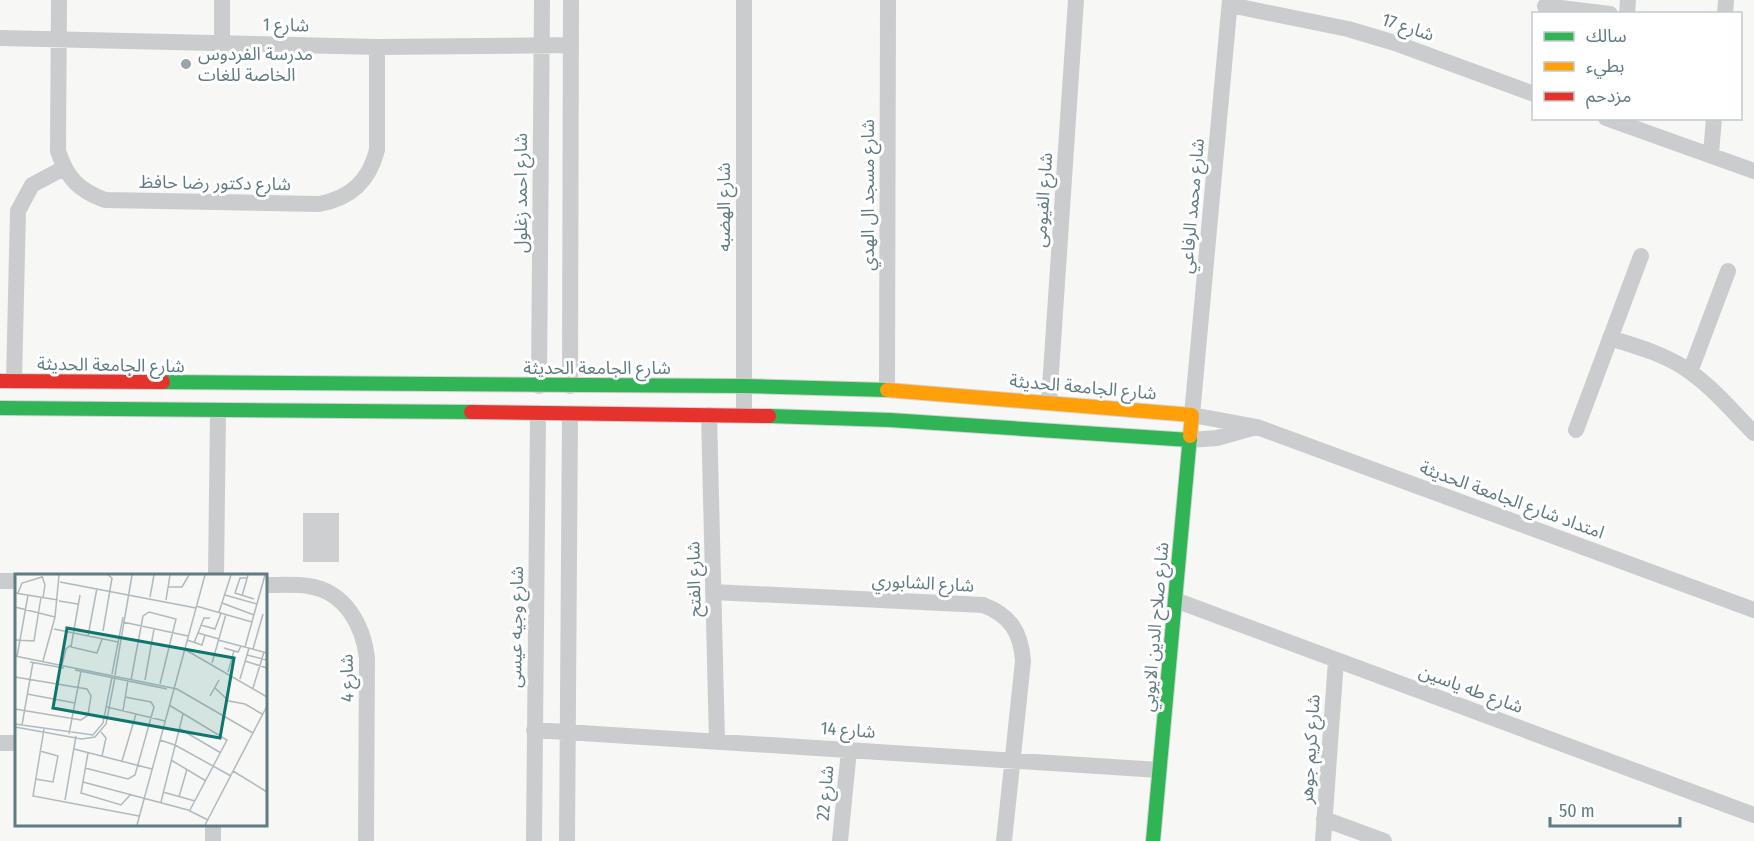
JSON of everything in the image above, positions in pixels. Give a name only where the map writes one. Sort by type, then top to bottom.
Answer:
[{"type":"street","name":"شارع دكتور رضا حافظ","points":[[59,0],[58,151],[64,168],[74,182],[88,194],[105,200],[319,204],[333,202],[346,196],[367,177],[374,164],[377,150],[377,47]]},
{"type":"street","points":[[222,0],[222,43]]},
{"type":"street","name":"شارع احمد زغلول","points":[[539,386],[543,0]]},
{"type":"street","points":[[570,386],[571,0]]},
{"type":"street","name":"شارع الهضبه","points":[[744,0],[744,415]]},
{"type":"street","name":"شارع مسجد ال الهدي","points":[[887,390],[888,0]]},
{"type":"street","name":"شارع الفيومى","points":[[1049,402],[1076,0]]},
{"type":"street","name":"شارع 17","points":[[1230,2],[1379,38],[1532,94]]},
{"type":"street","name":"شارع محمد الرفاعي","points":[[1192,415],[1230,2]]},
{"type":"street","points":[[1544,6],[1594,12]]},
{"type":"street","name":"شارع 1","points":[[0,38],[377,47],[572,45]]},
{"type":"street","points":[[1612,120],[1754,171]]},
{"type":"street","points":[[1711,154],[1714,120]]},
{"type":"street","points":[[7,381],[18,211],[32,185],[64,168]]},
{"type":"street","points":[[1576,430],[1641,256]]},
{"type":"street","points":[[1690,372],[1728,271]]},
{"type":"street","points":[[1610,338],[1666,358],[1690,372],[1711,388],[1754,433]]},
{"type":"street","name":"شارع الجامعة الحديثة","points":[[7,381],[744,386],[887,390],[1192,415]]},
{"type":"street","points":[[128,410],[130,383]]},
{"type":"street","points":[[0,408],[744,415],[901,421],[1190,440],[1217,438],[1257,427]]},
{"type":"street","points":[[216,574],[218,411]]},
{"type":"street","name":"شارع وجيه عيسى","points":[[534,841],[538,414]]},
{"type":"street","points":[[567,841],[570,414]]},
{"type":"street","name":"شارع الفتح","points":[[709,415],[717,742]]},
{"type":"street","name":"امتداد شارع الجامعة الحديثة","points":[[1192,415],[1257,427],[1754,610]]},
{"type":"street","name":"شارع صلاح الدين الايوبي","points":[[1153,841],[1192,415]]},
{"type":"street","points":[[0,580],[15,581]]},
{"type":"street","name":"شارع 4","points":[[267,585],[309,586],[325,591],[339,600],[360,626],[367,658],[366,841]]},
{"type":"street","name":"شارع الشابوري","points":[[713,592],[983,605],[997,610],[1016,632],[1022,646],[1023,661],[1004,841]]},
{"type":"street","name":"شارع طه ياسين","points":[[1175,600],[1754,815]]},
{"type":"street","name":"شارع كريم جوهر","points":[[1323,841],[1336,660]]},
{"type":"street","name":"شارع 14","points":[[534,730],[1160,770]]},
{"type":"street","name":"شارع 22","points":[[840,841],[849,750]]},
{"type":"street","points":[[1324,819],[1384,841]]},
{"type":"building","points":[[303,513],[339,513],[339,562],[303,562]]},
{"type":"traffic: fast","points":[[163,382],[744,386],[887,390]]},
{"type":"traffic: fast","points":[[0,408],[471,412]]},
{"type":"traffic: fast","points":[[769,416],[890,420],[1190,440]]},
{"type":"traffic: fast","points":[[1153,841],[1190,436]]},
{"type":"traffic: slow","points":[[887,390],[1192,415],[1190,436]]},
{"type":"traffic: jam","points":[[0,381],[163,382]]},
{"type":"traffic: jam","points":[[471,412],[769,416]]},
{"type":"place","name":"مدرسة الفردوس الخاصة للغات","points":[[186,64]]}]
